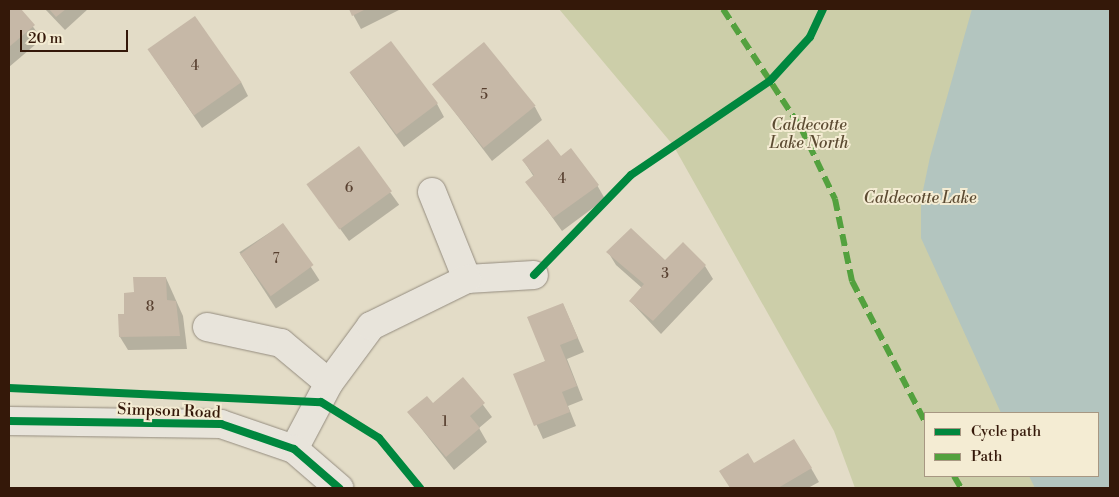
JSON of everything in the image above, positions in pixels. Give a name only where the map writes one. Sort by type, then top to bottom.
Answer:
[{"type":"street","points":[[432,192],[467,279]]},
{"type":"street","points":[[294,449],[329,384],[371,326],[467,279],[534,275]]},
{"type":"street","points":[[207,327],[281,343],[329,384]]},
{"type":"street","name":"Simpson Road","points":[[9,421],[221,424],[294,449],[340,488]]},
{"type":"green space","name":"Caldecotte Lake","points":[[559,9],[1110,9],[1110,488],[855,488],[834,431],[673,145]]},
{"type":"shaded area","name":"Caldecotte Lake","points":[[972,9],[1110,9],[1110,488],[1035,488],[1030,477],[1099,477],[1099,412],[1001,412],[921,238],[921,200],[930,157]]},
{"type":"building","points":[[9,9],[21,9],[35,25],[9,47]]},
{"type":"building","points":[[49,9],[66,9],[56,17]]},
{"type":"building","points":[[349,9],[366,9],[352,16]]},
{"type":"building","points":[[195,16],[241,82],[194,116],[147,49]]},
{"type":"building","points":[[391,41],[438,103],[396,135],[349,72]]},
{"type":"building","points":[[484,42],[536,106],[484,148],[432,84]]},
{"type":"building","points":[[548,139],[561,156],[571,148],[599,185],[553,218],[525,182],[534,175],[522,160]]},
{"type":"building","points":[[359,146],[392,191],[339,230],[306,184]]},
{"type":"building","points":[[283,223],[314,265],[271,296],[240,254]]},
{"type":"building","points":[[631,228],[665,260],[683,242],[706,265],[653,321],[629,301],[644,284],[606,252]]},
{"type":"building","points":[[133,277],[166,277],[167,300],[176,301],[180,336],[119,337],[118,314],[124,314],[124,293],[134,292]]},
{"type":"building","points":[[563,303],[578,338],[560,345],[577,386],[562,392],[570,412],[534,426],[513,374],[545,361],[527,317]]},
{"type":"building","points":[[463,377],[485,403],[470,416],[480,428],[446,457],[407,412],[427,396],[433,403]]},
{"type":"building","points":[[794,439],[812,468],[778,488],[730,488],[719,471],[748,453],[754,463]]},
{"type":"marked path","points":[[723,9],[801,128],[835,199],[852,281],[924,420]]},
{"type":"marked path","points":[[955,477],[961,488]]},
{"type":"cycle path","points":[[534,275],[631,175],[770,81],[810,37],[823,9]]},
{"type":"cycle path","points":[[9,388],[321,402],[379,438],[420,488]]},
{"type":"cycle path","points":[[9,421],[221,424],[294,449],[339,488]]},
{"type":"park label","name":"Caldecotte Lake North","points":[[809,134]]}]
